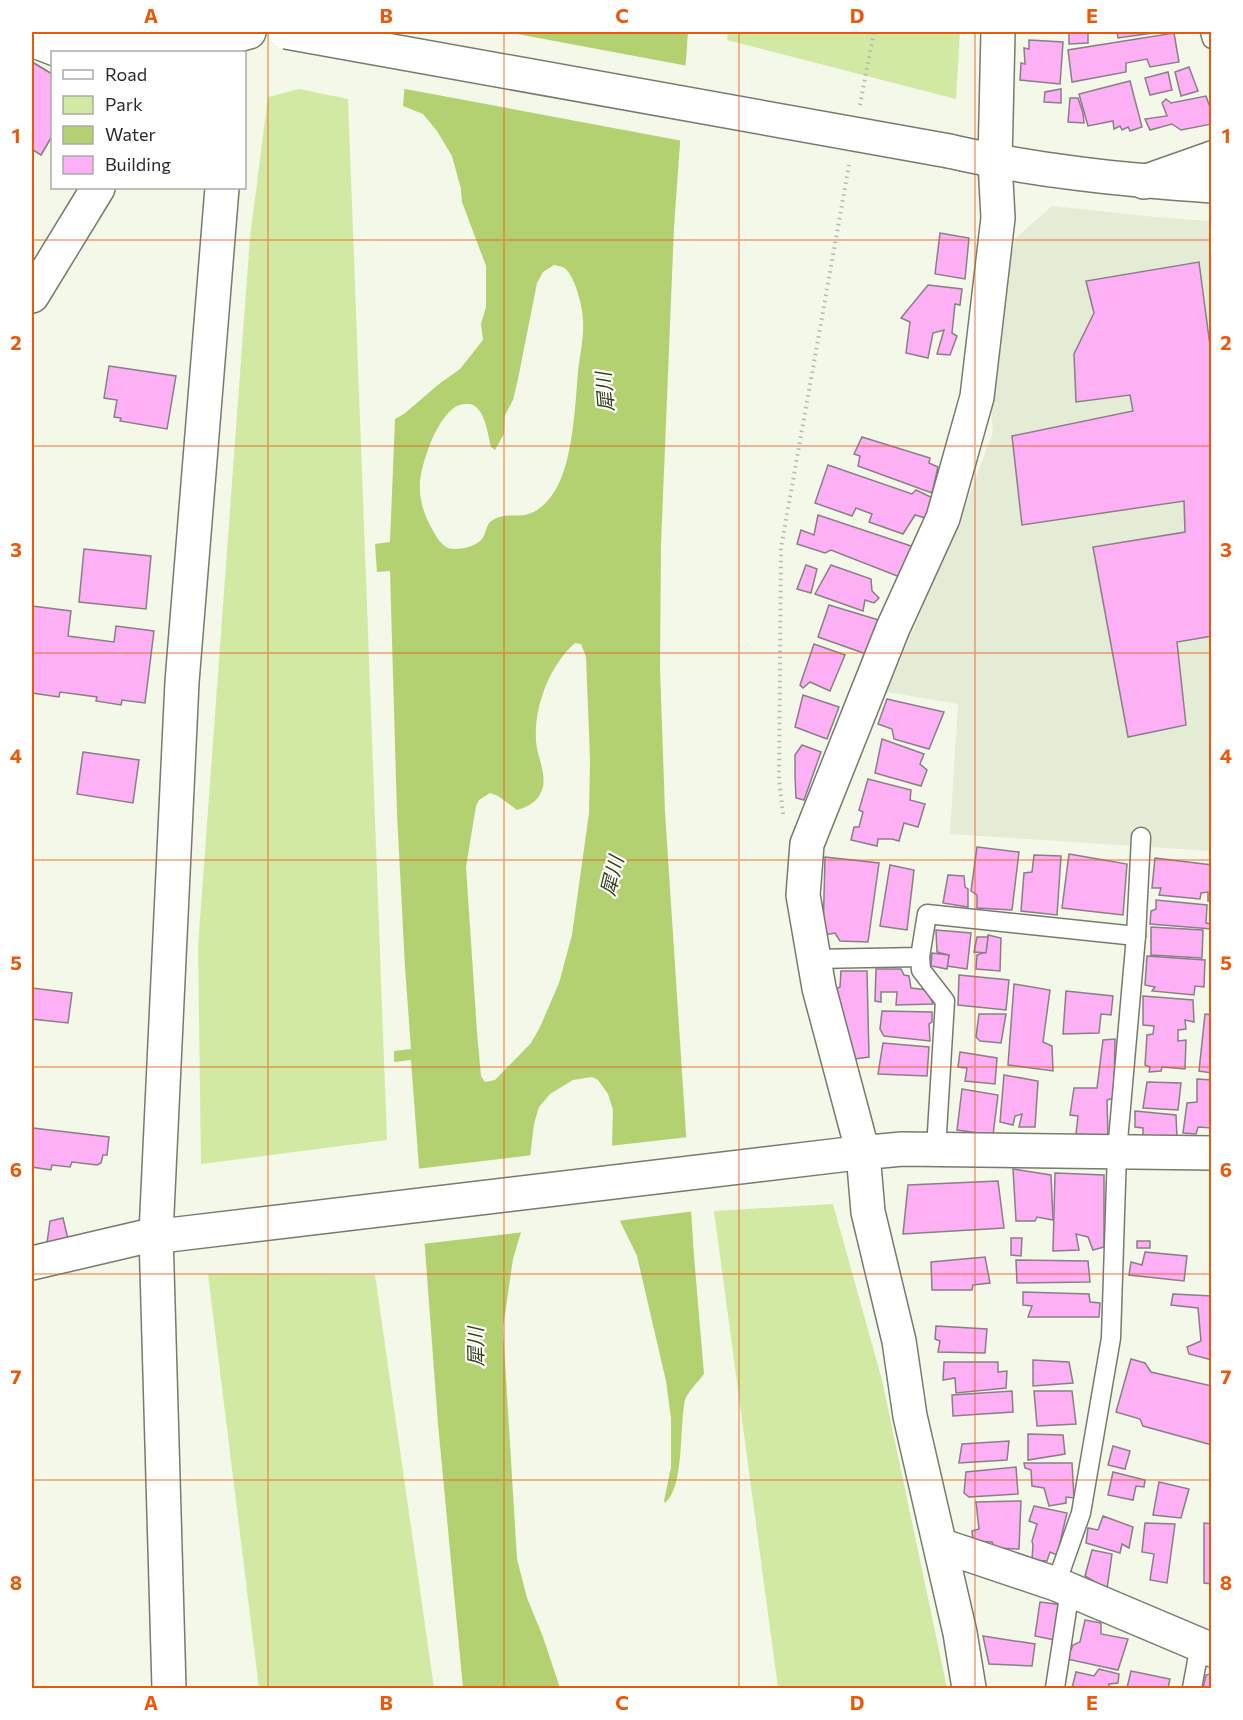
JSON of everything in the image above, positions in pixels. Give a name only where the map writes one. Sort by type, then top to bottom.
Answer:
[{"type":"street","points":[[286,32],[949,151],[995,162],[1144,182],[1212,186]]},
{"type":"street","points":[[969,1689],[960,1633],[910,1416],[899,1341],[819,988],[803,895],[807,844],[893,628],[944,518],[977,397],[998,218],[995,162],[998,32]]},
{"type":"street","points":[[32,40],[58,50],[121,41],[186,45],[238,38]]},
{"type":"street","points":[[1144,182],[1212,158]]},
{"type":"street","points":[[32,296],[97,189]]},
{"type":"street","points":[[169,1689],[163,1235],[182,682],[222,189]]},
{"type":"street","points":[[32,1263],[163,1235],[856,1153],[902,1149],[1212,1153]]},
{"type":"street","points":[[940,1545],[1063,1587],[1206,1648]]},
{"type":"lane","points":[[1210,32],[1212,39]]},
{"type":"lane","points":[[1055,1689],[1063,1587],[1081,1513],[1111,1338],[1117,1152],[1136,936],[1141,837]]},
{"type":"lane","points":[[936,1149],[945,1001],[921,970],[920,957],[927,914],[1136,936]]},
{"type":"lane","points":[[814,959],[920,957]]},
{"type":"lane","points":[[1192,1689],[1206,1648]]},
{"type":"path","points":[[859,114],[873,32]]},
{"type":"path","points":[[784,825],[779,779],[781,548],[850,161]]},
{"type":"shaded area","points":[[1052,206],[1211,221],[1211,851],[950,834],[958,704],[887,692],[966,504],[993,432],[986,353],[1016,238]]},
{"type":"green space","points":[[728,32],[960,32],[956,99],[727,40]]},
{"type":"green space","points":[[299,89],[348,99],[387,1140],[201,1164],[198,947],[250,237],[268,97]]},
{"type":"green space","points":[[833,1204],[882,1380],[947,1688],[778,1688],[714,1211]]},
{"type":"green space","points":[[208,1274],[375,1275],[434,1688],[259,1688]]},
{"type":"water","name":"犀川","points":[[409,32],[688,32],[674,227],[661,545],[660,668],[665,812],[694,1256],[704,1374],[685,1400],[679,1470],[671,1495],[665,1503],[671,1467],[671,1418],[666,1381],[637,1256],[620,1221],[612,1147],[613,1110],[608,1094],[598,1080],[592,1077],[573,1080],[550,1094],[539,1107],[534,1124],[521,1232],[513,1259],[503,1328],[517,1559],[527,1598],[560,1688],[463,1688],[438,1424],[411,1060],[394,1062],[394,1051],[411,1049],[397,814],[390,571],[377,572],[375,544],[390,542],[395,419],[460,369],[483,340],[481,324],[486,307],[486,266],[462,202],[452,156],[437,131],[423,114],[403,106]],"holes":[[[554,265],[563,267],[575,284],[583,321],[574,420],[564,471],[550,498],[534,512],[526,515],[500,517],[490,522],[482,539],[475,544],[461,549],[448,548],[434,533],[421,501],[421,474],[428,449],[441,422],[449,412],[458,406],[467,404],[475,406],[481,412],[491,447],[495,450],[504,434],[505,415],[513,400],[537,283],[543,272]],[[575,643],[581,644],[586,657],[590,759],[589,813],[572,935],[559,983],[531,1043],[495,1080],[485,1082],[481,1076],[477,1032],[466,867],[476,806],[479,800],[490,793],[517,810],[530,805],[539,796],[544,781],[536,741],[541,701],[558,663]]]},
{"type":"pier","points":[[406,32],[506,32],[688,66],[683,141],[400,88]]},
{"type":"pier","points":[[689,1137],[695,1211],[617,1221],[609,1146]]},
{"type":"pier","points":[[533,1155],[524,1232],[422,1244],[416,1169]]},
{"type":"building","points":[[1069,32],[1088,32],[1088,43],[1069,44]]},
{"type":"building","points":[[1117,32],[1160,32],[1118,38]]},
{"type":"building","points":[[1174,33],[1179,62],[1150,67],[1147,59],[1126,63],[1126,72],[1072,82],[1068,50]]},
{"type":"building","points":[[1029,40],[1063,42],[1060,84],[1020,80],[1021,63],[1025,64],[1024,48],[1029,49]]},
{"type":"building","points":[[32,62],[51,73],[51,138],[41,155],[32,149]]},
{"type":"building","points":[[32,62],[51,73],[51,138],[41,155],[32,149]]},
{"type":"building","points":[[1189,67],[1198,91],[1181,96],[1175,72]]},
{"type":"building","points":[[1168,72],[1172,90],[1150,95],[1145,78]]},
{"type":"building","points":[[1130,81],[1142,127],[1130,131],[1128,127],[1122,130],[1120,126],[1114,129],[1113,121],[1088,126],[1079,94]]},
{"type":"building","points":[[1061,89],[1061,103],[1044,102],[1045,92]]},
{"type":"building","points":[[1206,96],[1212,113],[1212,124],[1181,130],[1172,124],[1150,130],[1145,119],[1167,116],[1162,103],[1166,99],[1171,103]]},
{"type":"building","points":[[1070,98],[1078,98],[1084,123],[1068,122]]},
{"type":"building","points":[[940,233],[969,238],[965,279],[935,274]]},
{"type":"building","points":[[1199,262],[1212,361],[1212,636],[1177,642],[1186,725],[1128,737],[1093,547],[1185,532],[1184,501],[1022,525],[1012,436],[1133,411],[1130,395],[1076,402],[1074,354],[1094,313],[1086,281]]},
{"type":"building","points":[[928,285],[962,289],[960,305],[955,304],[952,333],[957,336],[950,355],[937,354],[944,330],[933,333],[928,358],[906,353],[910,322],[901,318]]},
{"type":"building","points":[[109,366],[176,376],[167,429],[120,421],[121,418],[114,417],[117,400],[104,398]]},
{"type":"building","points":[[862,437],[930,458],[929,463],[938,467],[932,493],[858,466],[860,456],[854,454]]},
{"type":"building","points":[[828,465],[912,494],[916,490],[937,500],[929,519],[915,515],[903,534],[869,522],[872,514],[856,508],[852,516],[815,503]]},
{"type":"building","points":[[818,515],[917,548],[905,579],[831,550],[825,553],[797,544],[801,530],[814,535]]},
{"type":"building","points":[[84,549],[151,556],[146,609],[79,602]]},
{"type":"building","points":[[806,565],[817,569],[811,593],[797,589]]},
{"type":"building","points":[[831,565],[871,579],[872,591],[879,598],[874,603],[865,600],[863,611],[815,594]]},
{"type":"building","points":[[829,605],[882,621],[869,655],[818,637]]},
{"type":"building","points":[[32,606],[71,611],[68,636],[114,642],[116,626],[154,631],[145,703],[122,700],[121,705],[96,701],[97,697],[60,692],[59,697],[32,693]]},
{"type":"building","points":[[814,644],[845,655],[830,691],[810,682],[803,688],[800,685]]},
{"type":"building","points":[[803,695],[839,707],[827,739],[795,727]]},
{"type":"building","points":[[887,699],[944,712],[929,749],[894,739],[892,729],[878,724]]},
{"type":"building","points":[[882,739],[924,754],[920,764],[927,770],[921,786],[875,773]]},
{"type":"building","points":[[802,745],[821,752],[804,800],[796,798],[795,776],[795,755]]},
{"type":"building","points":[[83,752],[139,760],[133,803],[77,794]]},
{"type":"building","points":[[868,779],[911,790],[910,800],[925,804],[918,827],[904,823],[899,841],[878,839],[877,846],[851,840],[854,827],[859,827],[863,812],[859,810]]},
{"type":"building","points":[[977,847],[1019,852],[1012,910],[977,908],[977,895],[971,891]]},
{"type":"building","points":[[1069,854],[1127,864],[1123,915],[1062,908]]},
{"type":"building","points":[[1034,855],[1061,856],[1057,915],[1021,911],[1024,873],[1032,872]]},
{"type":"building","points":[[825,857],[879,863],[868,942],[840,941],[835,933],[823,935]]},
{"type":"building","points":[[1155,858],[1212,865],[1212,901],[1208,901],[1208,892],[1201,893],[1200,899],[1159,895],[1161,888],[1152,888]]},
{"type":"building","points":[[890,865],[914,870],[907,930],[880,926]]},
{"type":"building","points":[[948,875],[964,876],[965,887],[968,889],[968,907],[943,903]]},
{"type":"building","points":[[1156,900],[1207,905],[1206,923],[1212,924],[1212,929],[1150,924],[1151,911],[1156,909]]},
{"type":"building","points":[[1151,927],[1203,930],[1202,958],[1151,955]]},
{"type":"building","points":[[936,930],[971,933],[967,969],[947,966],[949,955],[937,952]]},
{"type":"building","points":[[988,935],[1001,938],[1000,971],[976,969],[977,955],[986,952]]},
{"type":"building","points":[[977,937],[988,937],[986,953],[974,952]]},
{"type":"building","points":[[932,953],[949,955],[947,969],[931,966]]},
{"type":"building","points":[[1147,956],[1205,960],[1204,987],[1195,986],[1194,995],[1152,991],[1155,987],[1145,985]]},
{"type":"building","points":[[876,969],[901,969],[904,975],[909,976],[911,988],[928,990],[933,1004],[896,1005],[897,992],[881,992],[881,1002],[875,1001]]},
{"type":"building","points":[[841,971],[867,971],[869,1057],[855,1059],[836,989],[840,987]]},
{"type":"building","points":[[959,975],[1009,980],[1006,1010],[958,1005]]},
{"type":"building","points":[[1014,984],[1050,990],[1043,1042],[1052,1046],[1053,1071],[1008,1065]]},
{"type":"building","points":[[32,988],[72,993],[68,1023],[32,1019]]},
{"type":"building","points":[[1066,991],[1113,996],[1111,1015],[1101,1014],[1099,1033],[1063,1034]]},
{"type":"building","points":[[1143,996],[1193,1000],[1194,1022],[1185,1020],[1186,1029],[1178,1030],[1178,1041],[1186,1040],[1185,1069],[1162,1067],[1161,1071],[1149,1072],[1150,1067],[1145,1065],[1147,1035],[1153,1034],[1154,1026],[1143,1025]]},
{"type":"building","points":[[882,1011],[932,1012],[932,1022],[929,1024],[930,1041],[884,1036],[880,1029]]},
{"type":"building","points":[[979,1014],[1006,1014],[1001,1043],[980,1041],[976,1037]]},
{"type":"building","points":[[1205,1014],[1212,1015],[1212,1073],[1199,1071]]},
{"type":"building","points":[[1115,1039],[1114,1098],[1107,1100],[1108,1137],[1076,1134],[1078,1116],[1070,1115],[1074,1088],[1097,1088],[1103,1040]]},
{"type":"building","points":[[883,1043],[929,1047],[927,1076],[878,1074]]},
{"type":"building","points":[[960,1052],[997,1058],[995,1084],[965,1081],[967,1068],[958,1067]]},
{"type":"building","points":[[1004,1075],[1038,1081],[1035,1127],[1019,1127],[1022,1114],[1015,1116],[1013,1125],[1000,1122]]},
{"type":"building","points":[[1197,1079],[1212,1080],[1212,1128],[1198,1127],[1196,1134],[1183,1133],[1187,1103],[1197,1102]]},
{"type":"building","points":[[1147,1082],[1181,1083],[1178,1110],[1143,1108]]},
{"type":"building","points":[[962,1089],[998,1095],[993,1135],[957,1130]]},
{"type":"building","points":[[1135,1111],[1176,1115],[1177,1138],[1143,1138],[1143,1128],[1135,1127]]},
{"type":"building","points":[[33,1128],[109,1137],[107,1155],[103,1155],[101,1163],[97,1165],[72,1162],[70,1167],[52,1165],[51,1170],[32,1167]]},
{"type":"building","points":[[1013,1169],[1051,1175],[1053,1220],[1037,1217],[1035,1221],[1016,1221]]},
{"type":"building","points":[[1055,1173],[1104,1175],[1104,1247],[1093,1250],[1088,1237],[1076,1234],[1079,1250],[1053,1251]]},
{"type":"building","points":[[998,1181],[1004,1228],[903,1234],[908,1185]]},
{"type":"building","points":[[63,1218],[68,1239],[47,1243],[50,1221]]},
{"type":"building","points":[[1011,1238],[1022,1238],[1021,1256],[1011,1255]]},
{"type":"building","points":[[1137,1241],[1150,1241],[1150,1248],[1137,1248]]},
{"type":"building","points":[[1145,1252],[1187,1256],[1184,1281],[1129,1275],[1131,1262],[1142,1265]]},
{"type":"building","points":[[985,1257],[990,1283],[973,1285],[972,1290],[932,1290],[931,1262]]},
{"type":"building","points":[[1016,1260],[1088,1261],[1090,1282],[1017,1283]]},
{"type":"building","points":[[1023,1292],[1089,1294],[1090,1302],[1100,1303],[1099,1317],[1028,1317],[1032,1306],[1023,1305]]},
{"type":"building","points":[[1173,1294],[1212,1296],[1212,1360],[1189,1354],[1187,1347],[1201,1341],[1198,1308],[1171,1305]]},
{"type":"building","points":[[936,1326],[987,1329],[985,1353],[938,1352],[940,1341],[935,1339]]},
{"type":"building","points":[[1131,1359],[1145,1363],[1151,1372],[1212,1386],[1212,1445],[1143,1426],[1140,1419],[1116,1412]]},
{"type":"building","points":[[1033,1360],[1069,1362],[1073,1383],[1033,1386]]},
{"type":"building","points":[[944,1362],[998,1362],[998,1372],[1007,1371],[1006,1388],[956,1393],[955,1378],[943,1380]]},
{"type":"building","points":[[1012,1391],[1013,1412],[953,1416],[952,1395]]},
{"type":"building","points":[[1034,1391],[1072,1391],[1076,1424],[1037,1426]]},
{"type":"building","points":[[1028,1434],[1063,1435],[1065,1454],[1028,1460]]},
{"type":"building","points":[[1009,1441],[1007,1460],[959,1463],[962,1444]]},
{"type":"building","points":[[1113,1446],[1130,1451],[1125,1469],[1108,1465]]},
{"type":"building","points":[[1024,1463],[1072,1463],[1074,1498],[1066,1497],[1066,1503],[1049,1506],[1044,1488],[1032,1486],[1031,1470],[1025,1468]]},
{"type":"building","points":[[1016,1467],[1018,1494],[969,1497],[964,1493],[966,1472]]},
{"type":"building","points":[[1113,1472],[1145,1480],[1144,1487],[1136,1486],[1133,1500],[1108,1495]]},
{"type":"building","points":[[1159,1482],[1189,1489],[1181,1518],[1153,1515]]},
{"type":"building","points":[[1021,1501],[1019,1549],[995,1548],[992,1542],[973,1541],[972,1531],[979,1529],[976,1502]]},
{"type":"building","points":[[1034,1506],[1067,1513],[1057,1555],[1050,1552],[1047,1561],[1032,1560],[1032,1541],[1037,1524],[1029,1521]]},
{"type":"building","points":[[1103,1516],[1133,1527],[1129,1548],[1122,1544],[1120,1553],[1086,1543],[1088,1528],[1098,1530]]},
{"type":"building","points":[[1145,1523],[1175,1524],[1167,1583],[1150,1580],[1154,1554],[1142,1552]]},
{"type":"building","points":[[1204,1523],[1212,1524],[1212,1584],[1204,1583]]},
{"type":"building","points":[[1092,1550],[1112,1554],[1107,1589],[1085,1576]]},
{"type":"building","points":[[1040,1602],[1063,1605],[1055,1640],[1035,1636]]},
{"type":"building","points":[[1085,1620],[1101,1623],[1101,1634],[1128,1639],[1118,1670],[1067,1659],[1073,1645],[1080,1642]]},
{"type":"building","points":[[983,1636],[1035,1644],[1032,1666],[989,1664]]},
{"type":"building","points":[[1212,1667],[1212,1688],[1203,1688],[1206,1675],[1210,1674]]},
{"type":"building","points":[[1099,1669],[1119,1674],[1118,1683],[1109,1684],[1109,1688],[1072,1688],[1076,1672],[1094,1676]]},
{"type":"building","points":[[1131,1671],[1170,1679],[1168,1688],[1127,1688]]}]
